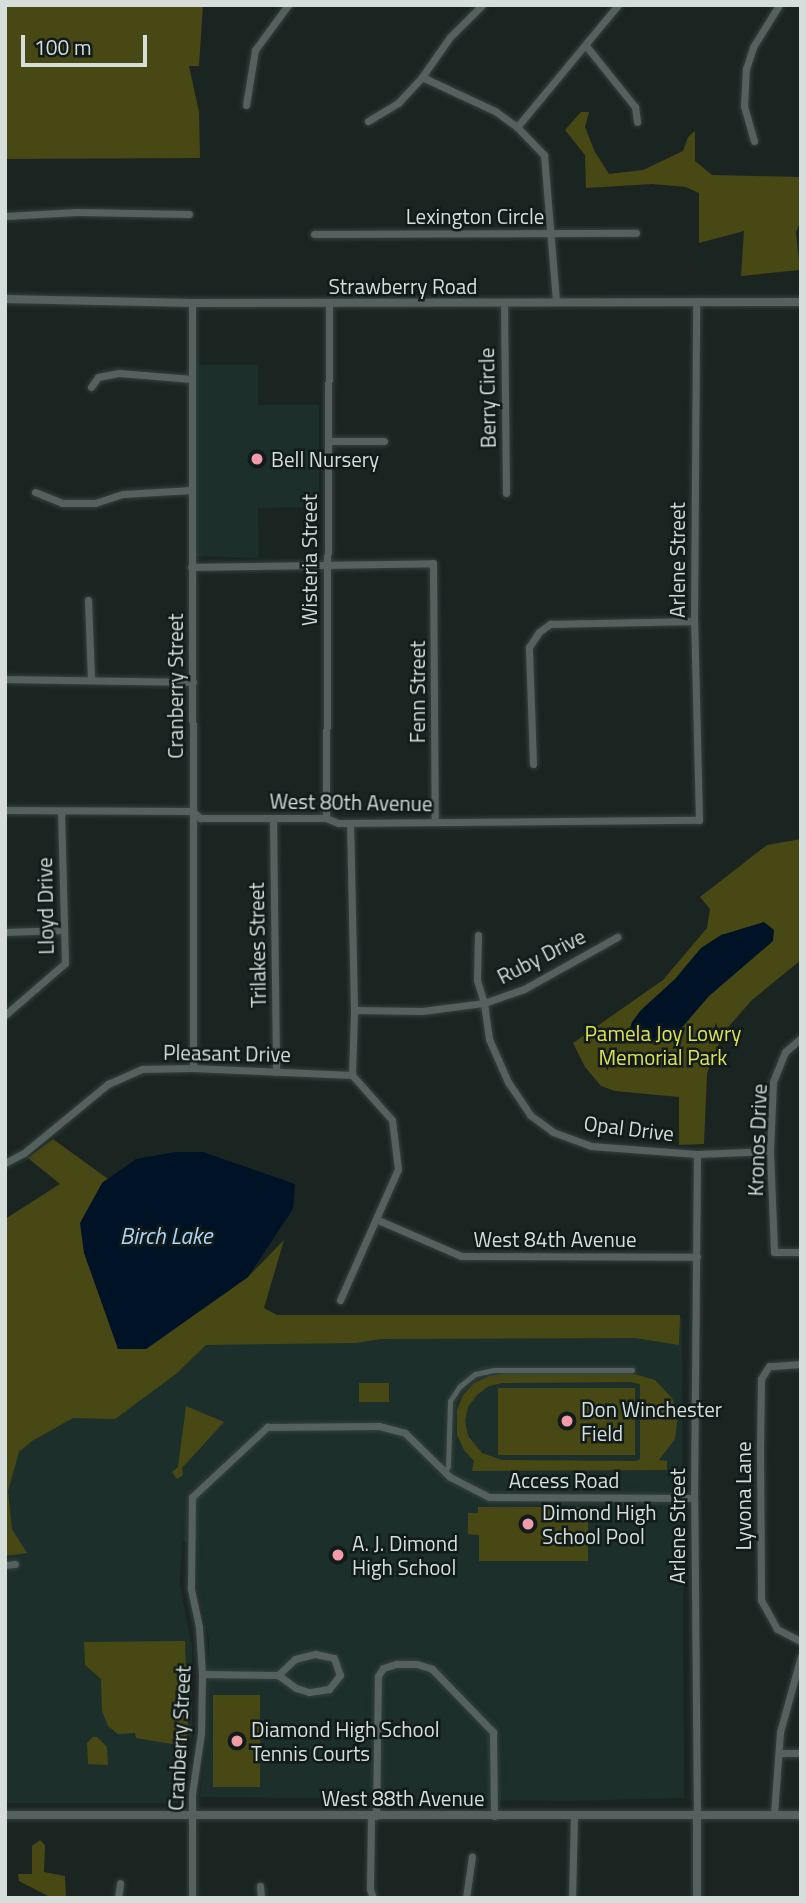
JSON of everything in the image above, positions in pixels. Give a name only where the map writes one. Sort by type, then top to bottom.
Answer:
[{"type":"street","points":[[246,105],[255,50],[278,9],[288,5]]},
{"type":"street","points":[[368,121],[398,103],[422,77],[450,37],[482,5]]},
{"type":"street","points":[[517,127],[587,47],[618,5]]},
{"type":"street","points":[[754,141],[744,106],[746,69],[753,47],[779,5]]},
{"type":"street","points":[[587,47],[635,107],[637,122]]},
{"type":"street","points":[[422,77],[495,111],[517,127],[544,155],[556,302]]},
{"type":"street","points":[[5,216],[77,212],[189,214]]},
{"type":"street","name":"Lexington Circle","points":[[314,234],[636,233]]},
{"type":"street","name":"Strawberry Road","points":[[5,299],[329,304],[801,302]]},
{"type":"street","name":"Arlene Street","points":[[696,301],[694,621],[699,820]]},
{"type":"street","name":"Berry Circle","points":[[504,302],[506,493]]},
{"type":"street","name":"Cranberry Street","points":[[192,303],[193,1068]]},
{"type":"street","name":"Wisteria Street","points":[[326,818],[329,304]]},
{"type":"street","points":[[91,387],[98,377],[119,373],[192,379]]},
{"type":"street","points":[[328,441],[384,441]]},
{"type":"street","points":[[35,492],[62,503],[95,503],[123,494],[192,490]]},
{"type":"street","name":"Fenn Street","points":[[326,566],[433,563],[435,821]]},
{"type":"street","points":[[191,567],[326,566]]},
{"type":"street","points":[[88,600],[90,679]]},
{"type":"street","points":[[533,764],[529,647],[538,632],[550,624],[694,621]]},
{"type":"street","points":[[5,679],[193,682]]},
{"type":"street","name":"West 80th Avenue","points":[[5,810],[192,811],[201,818],[326,818],[338,823],[699,820]]},
{"type":"street","name":"Lloyd Drive","points":[[5,1014],[65,963],[61,811]]},
{"type":"street","name":"Trilakes Street","points":[[273,818],[276,1072]]},
{"type":"street","points":[[340,1300],[378,1220],[398,1169],[392,1120],[352,1075],[354,1010],[350,823]]},
{"type":"street","points":[[5,932],[64,930]]},
{"type":"street","name":"Opal Drive","points":[[478,935],[477,980],[484,1003],[489,1039],[508,1083],[530,1115],[553,1132],[591,1146],[697,1154],[770,1151]]},
{"type":"street","name":"Ruby Drive","points":[[354,1010],[422,1011],[484,1003],[524,989],[617,937]]},
{"type":"street","name":"Kronos Drive","points":[[801,1038],[785,1052],[773,1082],[770,1151],[774,1252],[801,1252]]},
{"type":"street","name":"Pleasant Drive","points":[[5,1163],[24,1153],[121,1076],[142,1069],[193,1068],[352,1075]]},
{"type":"street","name":"Arlene Street","points":[[697,1154],[694,1498],[697,1898]]},
{"type":"street","name":"West 84th Avenue","points":[[378,1220],[461,1256],[696,1257]]},
{"type":"street","name":"Lyvona Lane","points":[[801,1364],[769,1366],[761,1380],[760,1447],[761,1600],[776,1629],[801,1641]]},
{"type":"street","points":[[445,1472],[448,1466],[450,1401],[459,1387],[475,1374],[494,1370],[632,1370]]},
{"type":"street","name":"Access Road","points":[[192,1497],[267,1427],[379,1426],[405,1433],[445,1472],[489,1497],[694,1498]]},
{"type":"street","name":"Cranberry Street","points":[[192,1497],[191,1588],[199,1627],[202,1674],[201,1733],[192,1815],[192,1898]]},
{"type":"street","points":[[5,1565],[15,1564]]},
{"type":"street","points":[[202,1674],[278,1675],[296,1688],[309,1692],[329,1689],[340,1675],[334,1658],[315,1654],[295,1660],[278,1675]]},
{"type":"street","points":[[774,1814],[780,1732],[801,1656]]},
{"type":"street","points":[[373,1898],[370,1889],[378,1675],[383,1668],[396,1664],[426,1666],[432,1669],[493,1732],[494,1816]]},
{"type":"street","points":[[779,1753],[801,1753]]},
{"type":"street","name":"West 88th Avenue","points":[[5,1815],[801,1815]]},
{"type":"street","points":[[572,1898],[574,1816]]},
{"type":"street","points":[[466,1898],[472,1856]]},
{"type":"street","points":[[118,1898],[120,1883]]},
{"type":"street","points":[[261,1886],[261,1898]]},
{"type":"shaded area","points":[[196,365],[258,365],[258,405],[319,405],[319,507],[258,508],[259,558],[197,556]]},
{"type":"shaded area","points":[[682,1318],[684,1798],[567,1801],[200,1797],[207,1743],[209,1639],[198,1587],[198,1541],[182,1541],[180,1584],[192,1648],[192,1734],[183,1797],[177,1803],[5,1803],[5,1325],[118,1349],[187,1320]]},
{"type":"green space","points":[[5,5],[203,5],[199,66],[189,66],[199,112],[200,158],[5,159]]},
{"type":"green space","points":[[581,112],[589,112],[585,127],[595,152],[609,174],[643,170],[683,151],[688,137],[695,131],[695,161],[712,175],[801,177],[801,220],[796,232],[800,270],[741,276],[744,231],[699,243],[699,193],[686,187],[652,184],[586,188],[585,155],[565,130]]},
{"type":"green space","name":"Pamela Joy Lowry Memorial Park","points":[[801,839],[801,960],[752,1000],[723,1033],[707,1073],[704,1144],[679,1145],[679,1097],[615,1091],[601,1086],[585,1067],[573,1043],[663,980],[707,928],[710,909],[700,897],[767,845]]},
{"type":"green space","points":[[53,1139],[108,1179],[102,1183],[118,1349],[146,1349],[248,1277],[284,1240],[264,1308],[277,1315],[680,1315],[679,1345],[635,1338],[381,1339],[356,1343],[206,1345],[176,1374],[115,1419],[73,1418],[32,1441],[19,1452],[8,1491],[12,1529],[27,1553],[5,1556],[5,1219],[60,1184],[28,1158]]},
{"type":"green space","points":[[505,1373],[631,1373],[655,1380],[672,1398],[678,1414],[675,1439],[659,1460],[667,1461],[667,1470],[472,1471],[474,1461],[464,1450],[457,1435],[457,1410],[463,1395],[474,1383]],"holes":[[[503,1383],[640,1384],[640,1459],[637,1461],[502,1460],[482,1453],[468,1436],[465,1421],[468,1407],[477,1395],[489,1386]]]},
{"type":"green space","points":[[359,1383],[389,1383],[389,1402],[359,1402]]},
{"type":"green space","name":"Don Winchester Field","points":[[498,1388],[635,1388],[635,1455],[498,1455]]},
{"type":"green space","points":[[186,1406],[224,1422],[182,1468],[183,1475],[177,1479],[172,1472],[178,1467]]},
{"type":"green space","name":"Dimond High School Pool","points":[[478,1507],[588,1507],[588,1561],[479,1561],[479,1535],[468,1534],[468,1513],[478,1513]]},
{"type":"green space","points":[[185,1641],[188,1730],[184,1746],[136,1738],[135,1733],[118,1734],[108,1726],[102,1711],[101,1679],[85,1665],[84,1642]]},
{"type":"green space","name":"Diamond High School Tennis Courts","points":[[213,1695],[260,1695],[260,1787],[213,1787]]},
{"type":"green space","points":[[97,1737],[107,1747],[108,1765],[88,1764],[87,1743]]},
{"type":"green space","points":[[40,1840],[45,1845],[44,1872],[65,1876],[66,1898],[52,1898],[19,1881],[18,1874],[32,1874],[32,1846]]},
{"type":"water","points":[[764,922],[774,930],[773,941],[709,996],[673,1038],[636,1042],[628,1035],[632,1022],[641,1010],[675,979],[701,948],[721,935]]},
{"type":"water","name":"Birch Lake","points":[[176,1152],[203,1152],[295,1184],[293,1209],[248,1277],[146,1349],[118,1349],[84,1253],[80,1223],[102,1183],[136,1159]]},
{"type":"place","name":"Bell Nursery","points":[[257,459]]},
{"type":"place","name":"Don Winchester Field","points":[[567,1421]]},
{"type":"place","name":"Dimond High School Pool","points":[[528,1524]]},
{"type":"place","name":"A. J. Dimond High School","points":[[338,1555]]},
{"type":"place","name":"Diamond High School Tennis Courts","points":[[237,1741]]}]
